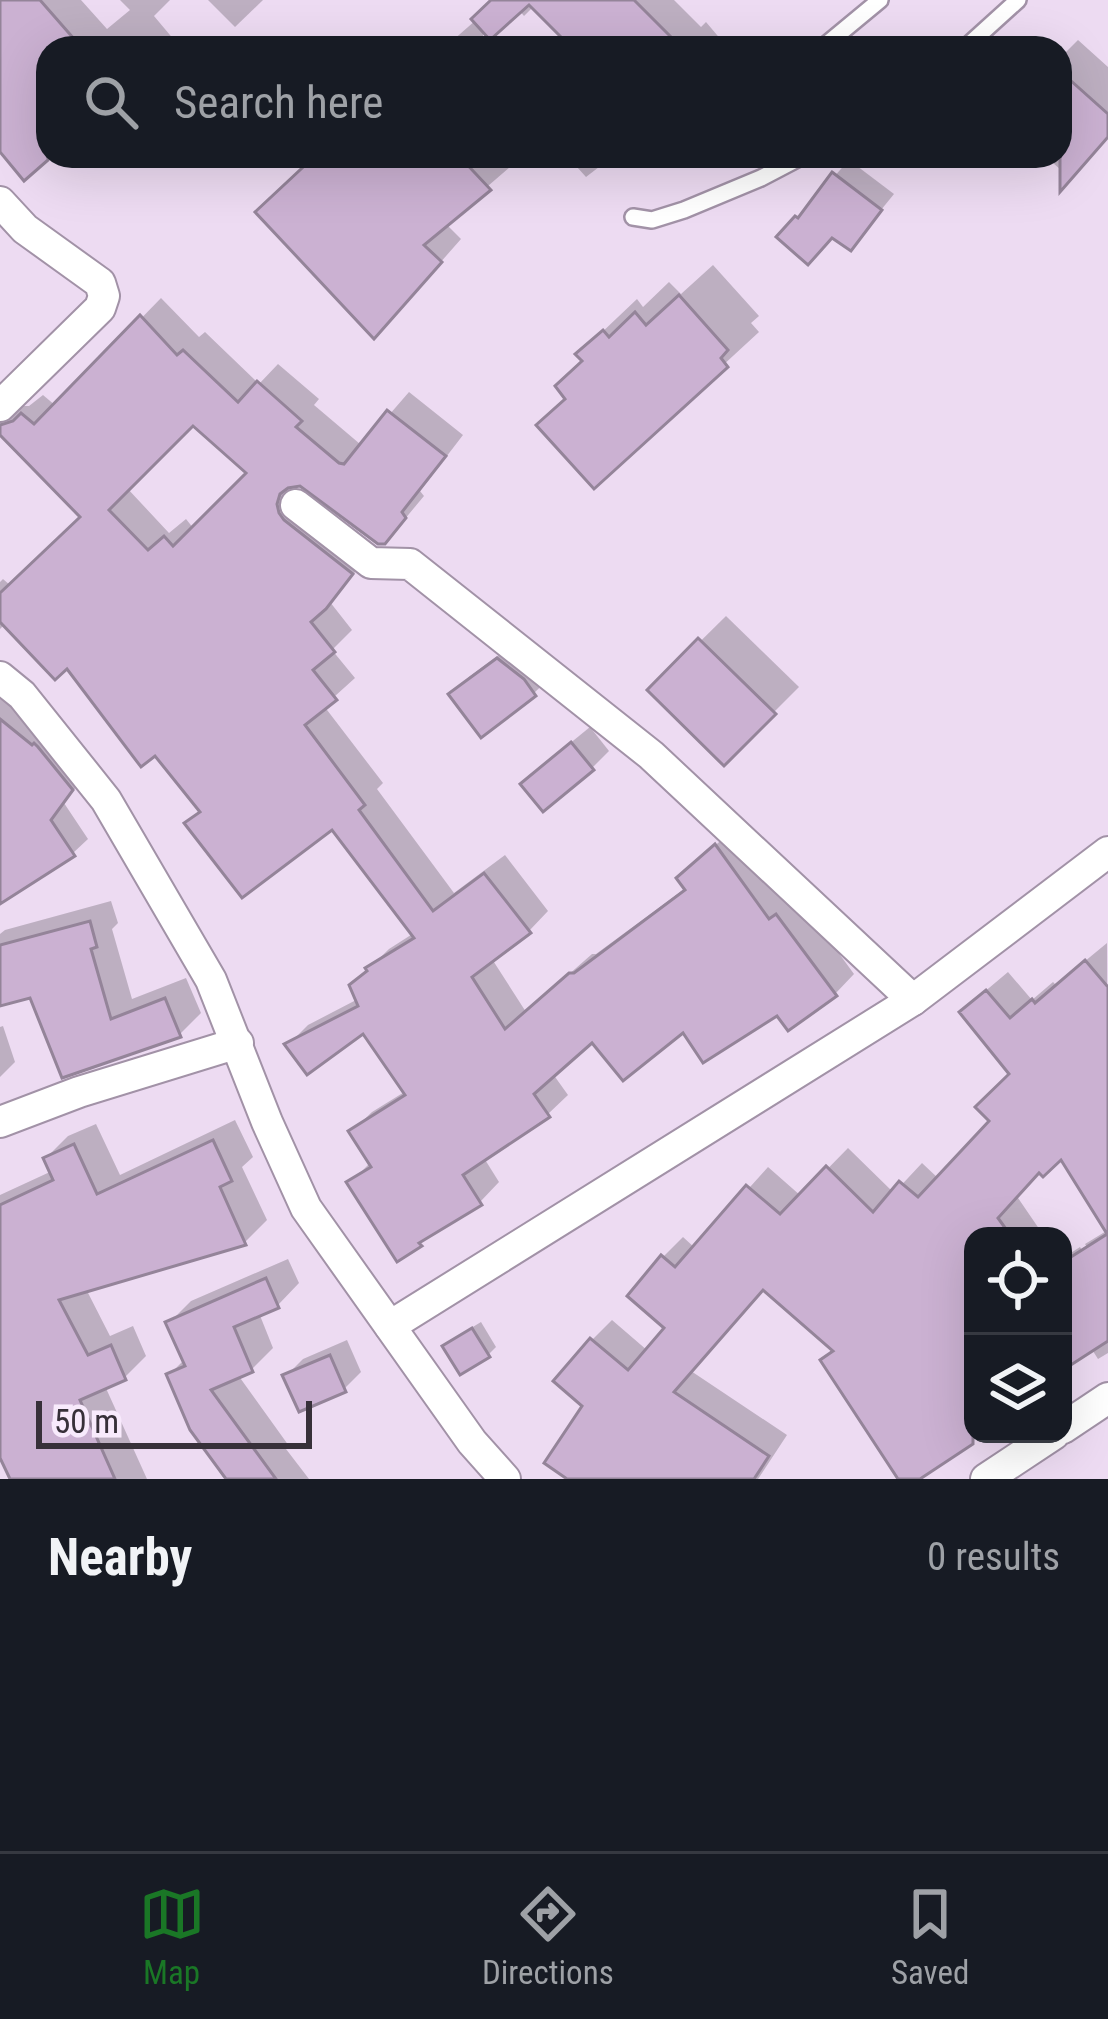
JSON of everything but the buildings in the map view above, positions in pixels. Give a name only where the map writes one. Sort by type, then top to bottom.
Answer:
[{"type":"street","points":[[0,202],[25,229],[100,284],[104,296],[100,308],[0,406]]},
{"type":"street","points":[[296,505],[371,563],[410,564],[632,740],[913,1000]]},
{"type":"street","points":[[0,677],[22,695],[106,800],[211,980],[306,1208],[472,1442],[505,1479]]},
{"type":"street","points":[[390,1326],[913,1000],[1108,852]]},
{"type":"street","points":[[0,1122],[238,1043]]},
{"type":"street","points":[[1072,1422],[1108,1399]]},
{"type":"street","points":[[986,1479],[1040,1443]]},
{"type":"lane","points":[[836,36],[880,0]]},
{"type":"lane","points":[[978,36],[1018,0]]},
{"type":"lane","points":[[633,217],[652,220],[684,210],[780,168]]}]
